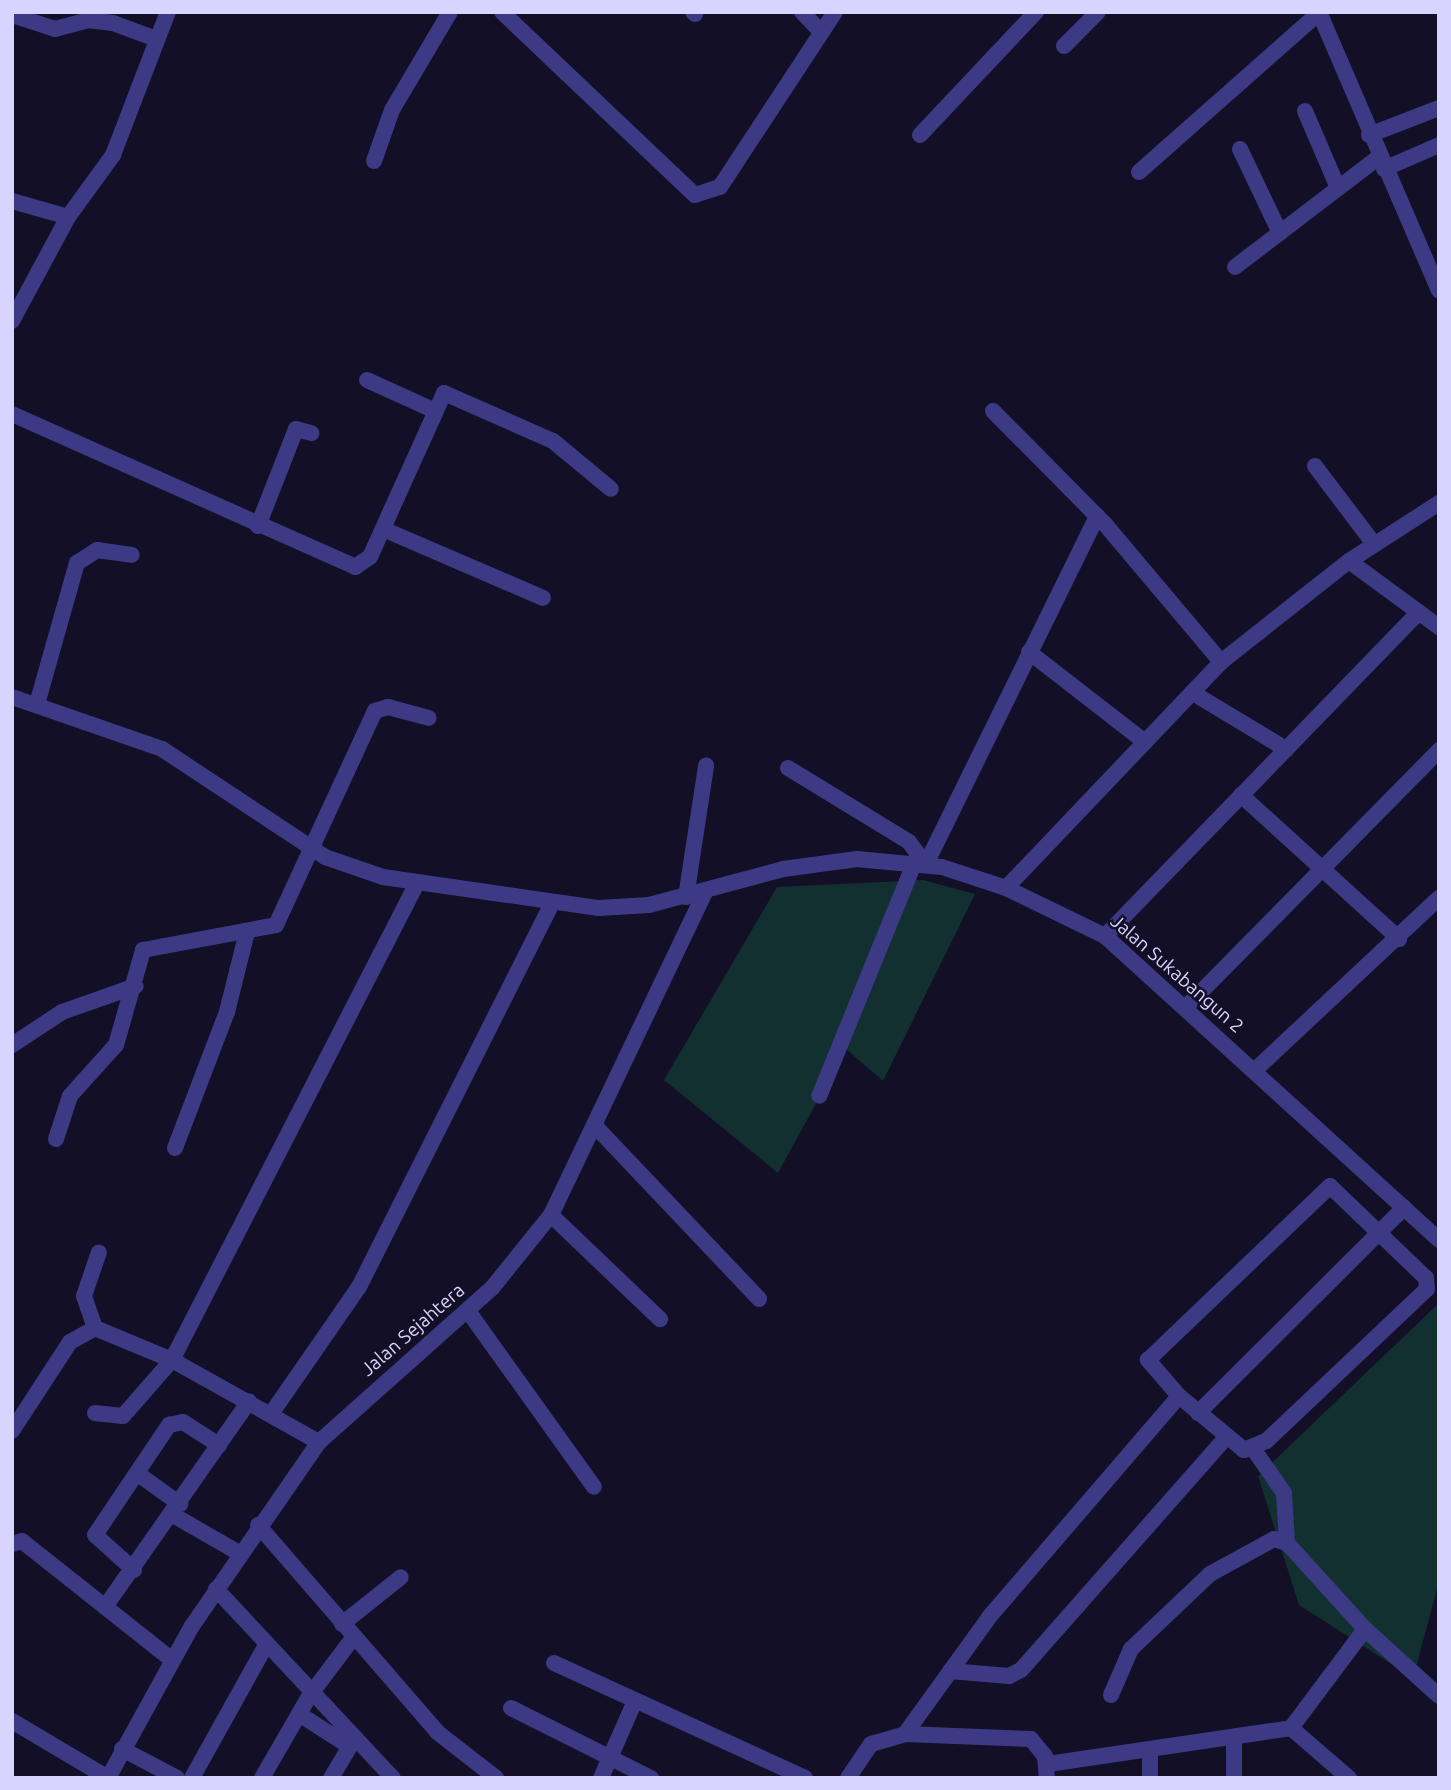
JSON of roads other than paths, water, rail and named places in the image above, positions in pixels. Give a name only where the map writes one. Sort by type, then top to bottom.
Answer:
[{"type":"street","points":[[12,321],[68,217],[113,155],[168,12]]},
{"type":"street","points":[[374,162],[392,110],[450,12]]},
{"type":"street","points":[[502,12],[695,195],[720,187],[835,12]]},
{"type":"street","points":[[802,12],[821,32]]},
{"type":"street","points":[[920,135],[1036,12]]},
{"type":"street","points":[[1064,46],[1098,12]]},
{"type":"street","points":[[1139,172],[1319,13],[1382,163],[1432,256],[1439,290]]},
{"type":"street","points":[[12,15],[55,29],[88,20],[113,23],[156,39]]},
{"type":"street","points":[[1369,135],[1439,108]]},
{"type":"street","points":[[1305,111],[1338,188]]},
{"type":"street","points":[[1235,267],[1338,188],[1382,163],[1439,145]]},
{"type":"street","points":[[1240,149],[1280,233]]},
{"type":"street","points":[[12,201],[68,217]]},
{"type":"street","points":[[367,380],[433,410]]},
{"type":"street","points":[[12,414],[355,568],[370,557],[433,410],[447,393],[496,411],[553,441],[611,489]]},
{"type":"street","points":[[993,411],[1097,516],[1221,662]]},
{"type":"street","points":[[258,526],[296,429],[311,433]]},
{"type":"street","points":[[1315,466],[1374,544]]},
{"type":"street","points":[[1006,888],[1221,662],[1349,561],[1439,503]]},
{"type":"street","points":[[819,1096],[921,864],[1097,516]]},
{"type":"street","points":[[383,528],[543,598]]},
{"type":"street","points":[[37,704],[77,563],[97,550],[132,555]]},
{"type":"street","points":[[1349,561],[1439,627]]},
{"type":"street","points":[[1105,936],[1419,612]]},
{"type":"street","points":[[1029,652],[1145,742]]},
{"type":"street","points":[[1193,693],[1286,749]]},
{"type":"street","name":"Jalan Sukabangun 2","points":[[12,697],[37,704],[192,765],[312,849],[354,869],[417,883],[551,905],[624,908],[686,897],[824,863],[921,864],[1006,888],[1105,936],[1439,1240]]},
{"type":"street","points":[[56,1139],[70,1096],[116,1045],[136,986],[143,950],[246,936],[283,917],[375,711],[388,707],[429,718]]},
{"type":"street","points":[[1186,1007],[1439,750]]},
{"type":"street","points":[[686,897],[705,766]]},
{"type":"street","points":[[789,768],[913,845],[921,864]]},
{"type":"street","points":[[1241,795],[1323,866],[1399,939]]},
{"type":"street","points":[[95,1413],[123,1416],[172,1360],[417,883]]},
{"type":"street","name":"Jalan Sejahtera","points":[[108,1778],[172,1660],[216,1589],[318,1442],[468,1311],[551,1215],[596,1127],[706,890]]},
{"type":"street","points":[[1255,1070],[1399,939],[1439,898]]},
{"type":"street","points":[[271,1414],[359,1287],[551,905]]},
{"type":"street","points":[[175,1148],[227,1012],[246,936]]},
{"type":"street","points":[[12,1045],[62,1012],[136,986]]},
{"type":"street","points":[[596,1127],[759,1299]]},
{"type":"street","points":[[1352,1163],[1149,1356],[1149,1367],[1178,1396],[1227,1436],[1254,1450],[1284,1493],[1287,1543],[1365,1629],[1439,1696]]},
{"type":"street","points":[[1254,1450],[1427,1289],[1426,1278],[1330,1186]]},
{"type":"street","points":[[1198,1413],[1404,1208]]},
{"type":"street","points":[[551,1215],[660,1319]]},
{"type":"street","points":[[99,1252],[84,1296],[95,1328],[172,1360],[318,1442]]},
{"type":"street","points":[[468,1311],[594,1487]]},
{"type":"street","points":[[12,1431],[70,1342],[95,1328]]},
{"type":"street","points":[[905,1734],[950,1671],[1178,1396]]},
{"type":"street","points":[[105,1607],[177,1509],[249,1401]]},
{"type":"street","points":[[134,1570],[95,1535],[174,1421],[219,1445]]},
{"type":"street","points":[[950,1671],[1009,1676],[1021,1670],[1227,1436]]},
{"type":"street","points":[[138,1474],[177,1509],[239,1553]]},
{"type":"street","points":[[258,1525],[437,1732],[496,1778]]},
{"type":"street","points":[[12,1544],[22,1541],[172,1660]]},
{"type":"street","points":[[1111,1695],[1131,1650],[1210,1574],[1257,1543],[1287,1543]]},
{"type":"street","points":[[342,1624],[401,1577]]},
{"type":"street","points":[[216,1589],[265,1647],[353,1741],[393,1778]]},
{"type":"street","points":[[848,1778],[871,1744],[905,1734],[1031,1739],[1048,1771],[1150,1749],[1234,1739],[1291,1728],[1365,1629]]},
{"type":"street","points":[[262,1778],[310,1695],[353,1638]]},
{"type":"street","points":[[192,1778],[265,1647]]},
{"type":"street","points":[[554,1663],[805,1778]]},
{"type":"street","points":[[601,1778],[635,1701]]},
{"type":"street","points":[[511,1708],[609,1760],[651,1778]]},
{"type":"street","points":[[299,1714],[353,1741]]},
{"type":"street","points":[[12,1721],[108,1778]]},
{"type":"street","points":[[1291,1728],[1349,1778]]},
{"type":"street","points":[[1234,1739],[1234,1778]]},
{"type":"street","points":[[331,1778],[353,1741]]},
{"type":"street","points":[[122,1749],[177,1778]]},
{"type":"street","points":[[1150,1749],[1150,1778]]}]
